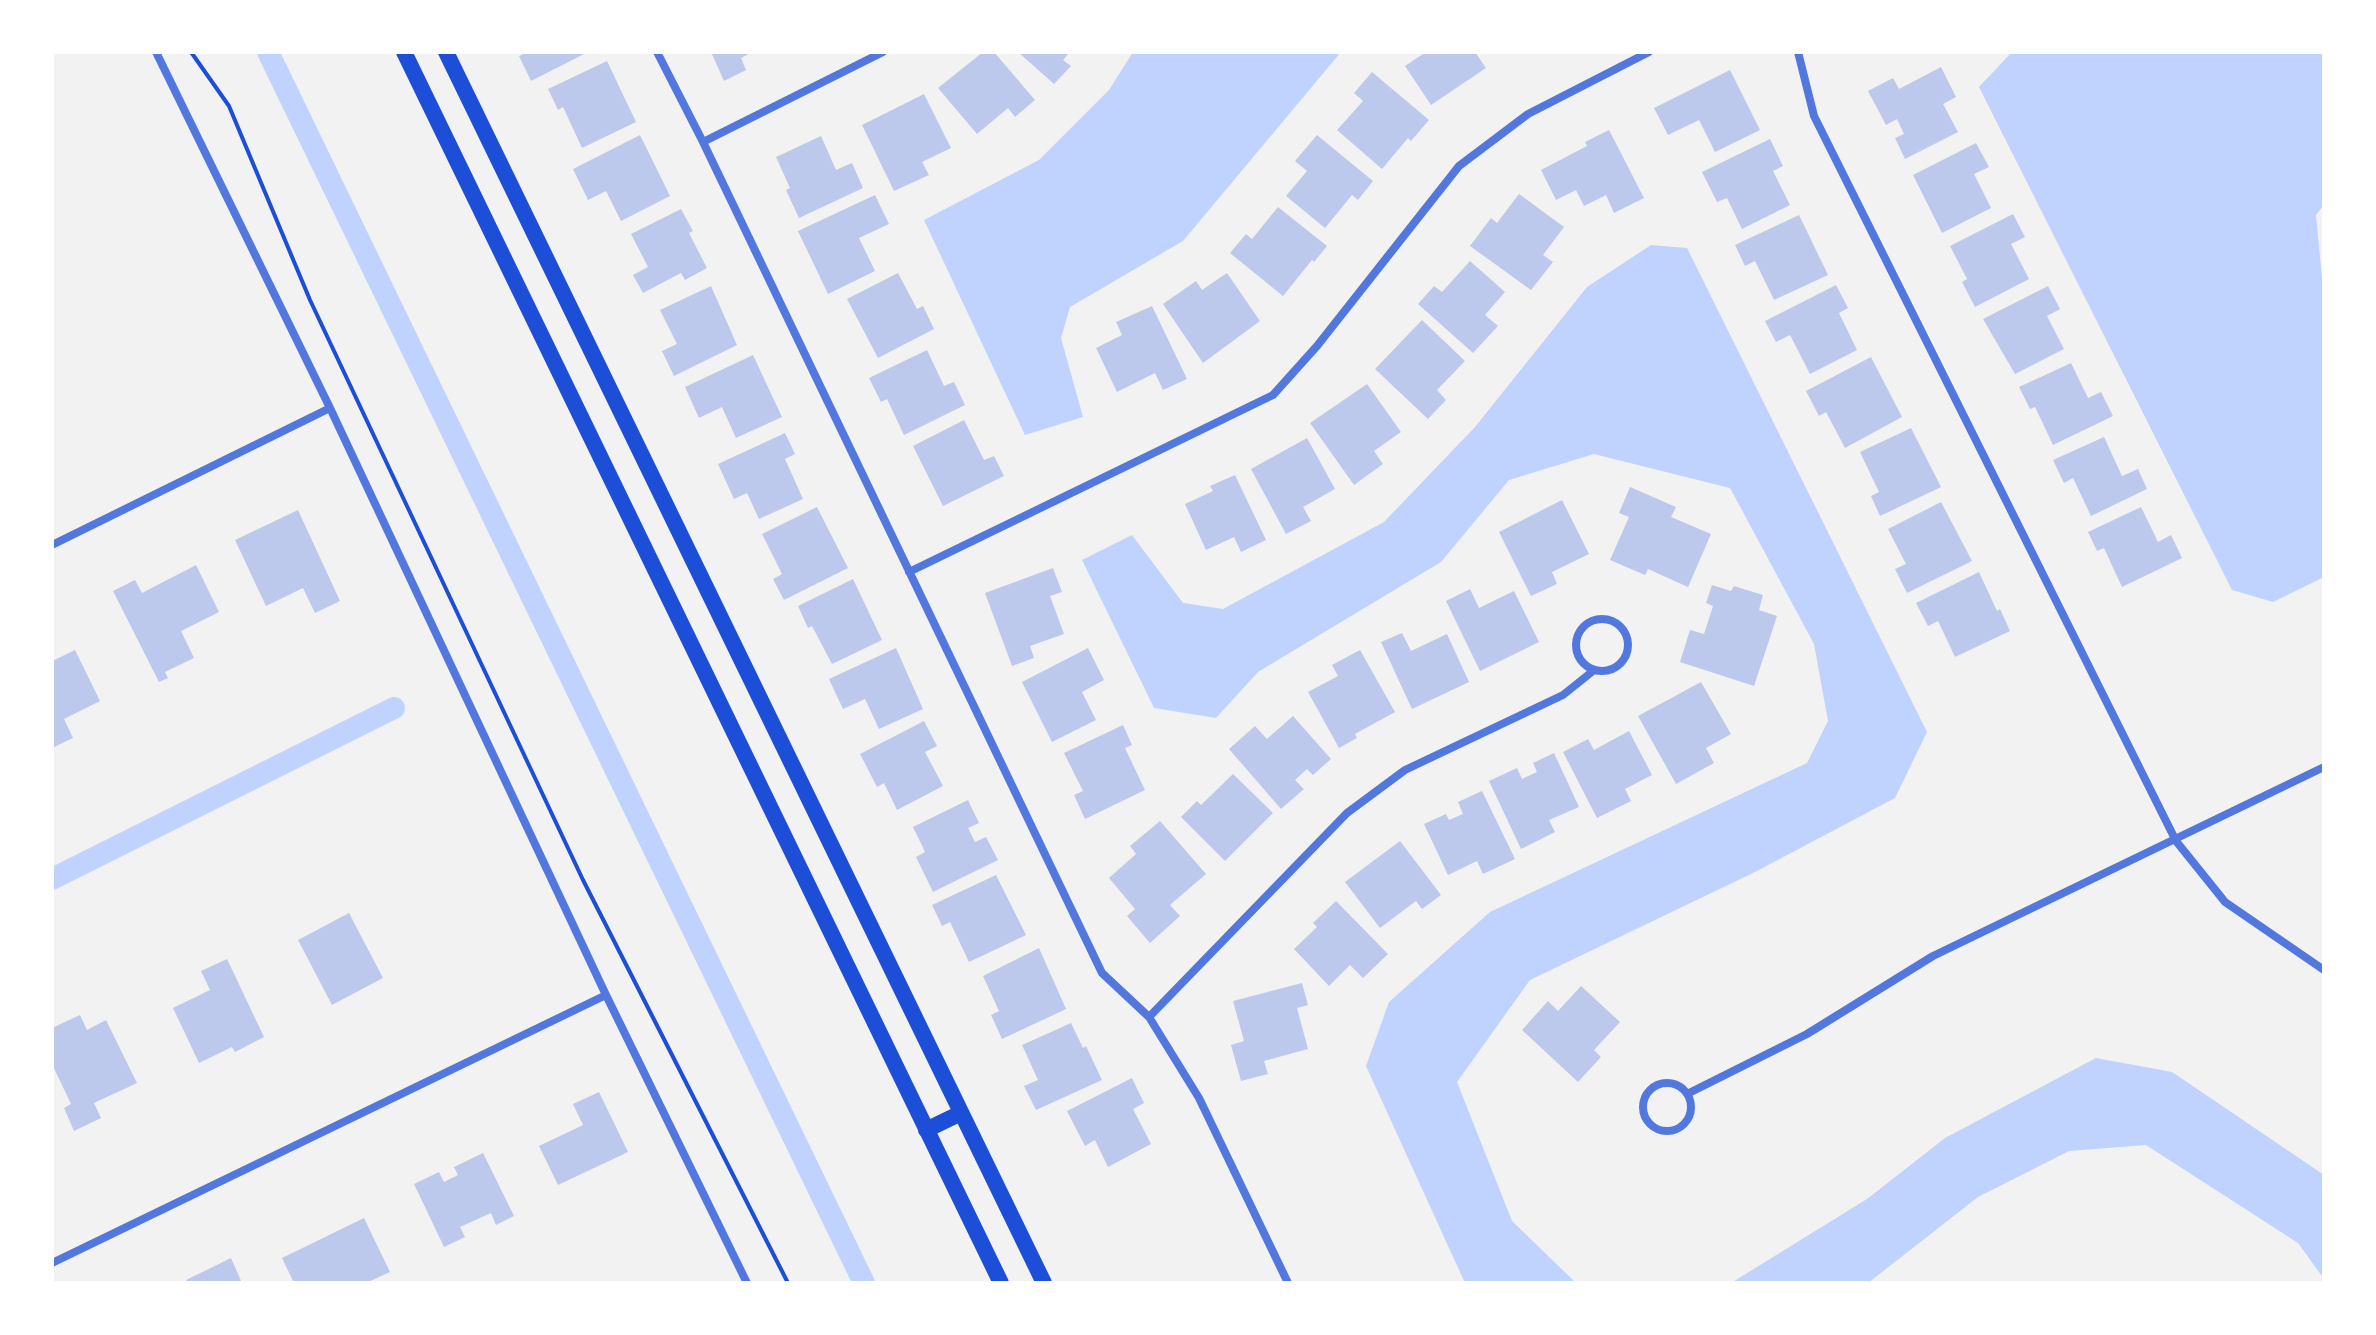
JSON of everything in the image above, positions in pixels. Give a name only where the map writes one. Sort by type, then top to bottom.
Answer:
[{"type":"main road","points":[[404,52],[1001,1283]]},
{"type":"main road","points":[[446,52],[1044,1283]]},
{"type":"main road","points":[[926,1130],[961,1113]]},
{"type":"street","points":[[156,52],[330,408],[606,995],[747,1283]]},
{"type":"street","points":[[657,52],[1102,973],[1149,1017],[1199,1098],[1288,1283]]},
{"type":"street","points":[[703,142],[883,52]]},
{"type":"street","points":[[909,572],[1273,395],[1317,346],[1459,166],[1528,114],[1649,52]]},
{"type":"street","points":[[1798,52],[1814,116],[2176,841],[2225,902],[2324,970]]},
{"type":"street","points":[[52,545],[330,408]]},
{"type":"street","points":[[1149,1017],[1347,813],[1405,770],[1563,695],[1593,671],[1611,671],[1628,651],[1626,634],[1606,619],[1589,622],[1577,635],[1575,643],[1579,660],[1593,671]]},
{"type":"street","points":[[1687,1094],[1807,1034],[1933,956],[2324,767]]},
{"type":"street","points":[[52,1263],[606,995]]},
{"type":"street","points":[[1666,1083],[1674,1084],[1687,1094],[1691,1109],[1689,1117],[1678,1129],[1662,1131],[1649,1124],[1643,1102],[1651,1089],[1666,1083]]},
{"type":"path","points":[[191,52],[229,106],[310,300],[576,866],[788,1283]]},
{"type":"water","points":[[1133,52],[1341,52],[1183,241],[1070,307],[1061,338],[1083,417],[1025,435],[924,220],[1039,160],[1109,90]]},
{"type":"water","points":[[2012,52],[2324,52],[2324,205],[2316,215],[2324,299],[2324,577],[2273,602],[2232,590],[1979,87]]},
{"type":"water","points":[[1651,245],[1687,248],[1927,732],[1895,798],[1755,872],[1530,980],[1457,1082],[1512,1221],[1574,1281],[1580,1283],[1465,1283],[1366,1066],[1389,1002],[1490,912],[1807,763],[1828,721],[1814,644],[1730,488],[1594,454],[1509,480],[1441,562],[1258,672],[1216,718],[1154,708],[1082,560],[1132,535],[1183,603],[1223,609],[1384,522],[1475,427],[1587,287]]},
{"type":"water","points":[[2096,1058],[2172,1072],[2324,1175],[2324,1279],[2298,1243],[2146,1145],[2069,1151],[1978,1197],[1868,1283],[1731,1283],[1867,1199],[1945,1138]]},
{"type":"building","points":[[527,52],[588,52],[531,81],[519,56]]},
{"type":"building","points":[[711,52],[753,52],[741,58],[746,70],[724,81]]},
{"type":"building","points":[[983,52],[994,52],[1035,100],[1015,117],[1008,108],[977,134],[938,88]]},
{"type":"building","points":[[1018,52],[1070,52],[1063,60],[1071,66],[1054,84]]},
{"type":"building","points":[[1426,52],[1475,52],[1486,68],[1431,105],[1405,66]]},
{"type":"building","points":[[607,61],[636,122],[582,148],[563,107],[558,110],[548,89]]},
{"type":"building","points":[[1941,67],[1956,97],[1943,104],[1958,132],[1905,159],[1895,138],[1904,134],[1897,119],[1886,125],[1868,91],[1893,78],[1899,89]]},
{"type":"building","points":[[1730,70],[1760,130],[1715,152],[1699,120],[1668,135],[1654,108]]},
{"type":"building","points":[[1372,72],[1429,120],[1411,141],[1408,138],[1382,169],[1337,130],[1363,101],[1354,93]]},
{"type":"building","points":[[924,94],[951,148],[922,162],[929,175],[894,191],[862,125]]},
{"type":"building","points":[[1609,130],[1644,198],[1614,213],[1606,195],[1584,206],[1576,190],[1556,200],[1541,170],[1587,146],[1585,142]]},
{"type":"building","points":[[640,135],[670,196],[621,221],[606,191],[588,200],[573,169]]},
{"type":"building","points":[[1317,135],[1373,181],[1358,200],[1352,195],[1325,228],[1286,196],[1307,171],[1295,161]]},
{"type":"building","points":[[821,136],[836,170],[852,163],[863,188],[799,218],[776,157]]},
{"type":"building","points":[[1770,139],[1783,166],[1773,171],[1790,205],[1742,229],[1727,198],[1717,202],[1702,172]]},
{"type":"building","points":[[1976,143],[1989,167],[1974,174],[1991,208],[1942,233],[1913,175]]},
{"type":"building","points":[[1519,194],[1564,227],[1543,255],[1553,262],[1531,290],[1470,246],[1491,218],[1497,223]]},
{"type":"building","points":[[875,195],[889,224],[859,238],[875,271],[828,294],[798,231]]},
{"type":"building","points":[[1278,207],[1327,246],[1283,296],[1230,253],[1246,234],[1252,239]]},
{"type":"building","points":[[681,209],[707,268],[685,280],[681,273],[643,293],[633,275],[648,267],[631,234]]},
{"type":"building","points":[[2013,214],[2025,237],[2011,244],[2029,279],[1975,307],[1962,282],[1967,279],[1950,246]]},
{"type":"building","points":[[1799,215],[1828,275],[1774,300],[1755,261],[1745,266],[1735,245]]},
{"type":"building","points":[[1470,261],[1505,292],[1485,315],[1498,326],[1473,353],[1418,304],[1434,286],[1442,292]]},
{"type":"building","points":[[898,273],[917,309],[923,306],[934,329],[878,358],[847,299]]},
{"type":"building","points":[[1227,273],[1260,321],[1203,363],[1163,304],[1196,281],[1202,290]]},
{"type":"building","points":[[1836,285],[1848,308],[1839,313],[1857,350],[1810,374],[1790,335],[1776,342],[1765,321]]},
{"type":"building","points":[[711,286],[737,345],[674,376],[662,351],[677,344],[660,310]]},
{"type":"building","points":[[2048,286],[2060,309],[2047,316],[2064,349],[2015,374],[1983,319]]},
{"type":"building","points":[[1152,306],[1187,379],[1163,390],[1155,373],[1117,392],[1096,348],[1122,335],[1116,322]]},
{"type":"building","points":[[1422,320],[1465,361],[1437,390],[1446,400],[1428,419],[1375,369]]},
{"type":"building","points":[[927,350],[944,386],[954,382],[965,405],[904,435],[887,399],[881,402],[869,378]]},
{"type":"building","points":[[753,355],[782,417],[736,438],[722,407],[699,418],[685,387]]},
{"type":"building","points":[[1871,357],[1902,417],[1845,448],[1826,412],[1819,416],[1806,391]]},
{"type":"building","points":[[2071,363],[2088,398],[2101,392],[2113,416],[2053,445],[2035,407],[2030,409],[2019,387]]},
{"type":"building","points":[[1367,384],[1401,432],[1374,451],[1383,464],[1354,485],[1310,423]]},
{"type":"building","points":[[964,420],[984,460],[994,456],[1004,476],[943,506],[913,446]]},
{"type":"building","points":[[1911,428],[1941,487],[1880,516],[1871,496],[1879,492],[1860,452]]},
{"type":"building","points":[[785,433],[795,454],[785,459],[803,499],[759,519],[747,493],[734,499],[718,464]]},
{"type":"building","points":[[2104,437],[2122,476],[2138,469],[2147,489],[2091,516],[2073,478],[2064,483],[2053,460]]},
{"type":"building","points":[[1307,438],[1335,489],[1303,507],[1311,521],[1286,534],[1251,469]]},
{"type":"building","points":[[1235,475],[1266,540],[1241,552],[1234,537],[1206,550],[1185,504],[1213,491],[1210,486]]},
{"type":"building","points":[[1630,487],[1676,507],[1671,517],[1711,534],[1688,587],[1648,569],[1645,575],[1610,560],[1629,517],[1619,513]]},
{"type":"building","points":[[1562,500],[1589,554],[1552,572],[1557,584],[1531,596],[1499,532]]},
{"type":"building","points":[[1941,502],[1972,561],[1907,593],[1895,569],[1906,564],[1888,529]]},
{"type":"building","points":[[817,507],[848,568],[784,600],[773,579],[782,574],[762,534]]},
{"type":"building","points":[[2141,507],[2158,542],[2171,535],[2182,558],[2122,587],[2104,548],[2097,551],[2088,532]]},
{"type":"building","points":[[298,510],[340,601],[315,613],[303,588],[266,606],[235,540]]},
{"type":"building","points":[[196,565],[219,612],[181,631],[194,658],[165,672],[168,678],[159,682],[113,591],[135,580],[142,593]]},
{"type":"building","points":[[1053,568],[1062,592],[1050,596],[1064,634],[1030,646],[1034,658],[1012,666],[985,593]]},
{"type":"building","points":[[1979,572],[2010,631],[1955,657],[1938,621],[1928,626],[1916,603]]},
{"type":"building","points":[[853,579],[882,640],[832,664],[812,626],[808,628],[798,606]]},
{"type":"building","points":[[1712,585],[1731,591],[1734,586],[1763,595],[1759,610],[1777,616],[1754,686],[1680,662],[1690,630],[1704,634],[1713,606],[1706,603]]},
{"type":"building","points":[[1470,589],[1479,608],[1514,591],[1539,642],[1480,671],[1446,601]]},
{"type":"building","points":[[1402,633],[1411,651],[1447,634],[1469,682],[1412,709],[1381,642]]},
{"type":"building","points":[[896,648],[923,709],[879,729],[865,699],[843,709],[829,679]]},
{"type":"building","points":[[1088,648],[1104,680],[1082,692],[1096,720],[1052,742],[1022,682]]},
{"type":"building","points":[[75,650],[100,701],[64,719],[73,738],[52,748],[52,661]]},
{"type":"building","points":[[1360,650],[1395,712],[1355,734],[1357,738],[1339,748],[1308,692],[1338,676],[1332,665]]},
{"type":"building","points":[[1701,682],[1731,734],[1706,748],[1714,763],[1676,784],[1638,716]]},
{"type":"building","points":[[1293,716],[1331,759],[1313,775],[1307,769],[1295,780],[1304,789],[1281,809],[1229,749],[1255,726],[1267,739]]},
{"type":"building","points":[[924,721],[937,746],[925,752],[943,786],[897,810],[884,783],[877,787],[860,754]]},
{"type":"building","points":[[1123,725],[1132,745],[1125,748],[1145,790],[1085,819],[1074,795],[1083,791],[1064,753]]},
{"type":"building","points":[[1629,731],[1652,775],[1625,789],[1631,801],[1597,818],[1563,752],[1588,739],[1594,750]]},
{"type":"building","points":[[1554,753],[1579,807],[1549,820],[1555,832],[1521,849],[1489,781],[1517,768],[1522,779],[1537,772],[1533,763]]},
{"type":"building","points":[[1233,774],[1273,813],[1225,861],[1181,817],[1197,801],[1201,805]]},
{"type":"building","points":[[1482,791],[1515,859],[1483,874],[1477,861],[1448,875],[1424,824],[1446,814],[1449,820],[1463,814],[1458,802]]},
{"type":"building","points":[[968,800],[979,823],[968,828],[975,842],[986,837],[998,860],[933,892],[916,857],[925,852],[913,827]]},
{"type":"building","points":[[1160,821],[1206,874],[1170,905],[1180,916],[1150,943],[1127,916],[1135,909],[1109,878],[1136,854],[1130,846]]},
{"type":"building","points":[[1400,841],[1441,895],[1422,909],[1416,901],[1380,928],[1345,882]]},
{"type":"building","points":[[996,875],[1026,935],[969,962],[950,922],[942,926],[932,905]]},
{"type":"building","points":[[1336,901],[1388,954],[1363,978],[1350,965],[1329,986],[1294,949],[1317,927],[1313,923]]},
{"type":"building","points":[[349,913],[383,978],[332,1005],[298,940]]},
{"type":"building","points":[[1039,948],[1066,1009],[1002,1039],[991,1015],[999,1011],[983,976]]},
{"type":"building","points":[[227,959],[264,1037],[235,1052],[232,1047],[199,1063],[173,1008],[210,990],[201,971]]},
{"type":"building","points":[[1302,983],[1308,1005],[1297,1008],[1308,1049],[1264,1061],[1268,1074],[1241,1081],[1231,1045],[1244,1041],[1233,1001]]},
{"type":"building","points":[[1581,986],[1620,1022],[1594,1050],[1601,1057],[1578,1082],[1522,1030],[1548,1001],[1558,1011]]},
{"type":"building","points":[[80,1015],[87,1030],[106,1020],[137,1083],[94,1103],[101,1118],[74,1131],[64,1108],[71,1104],[52,1064],[52,1028]]},
{"type":"building","points":[[1071,1023],[1102,1080],[1036,1110],[1024,1086],[1038,1080],[1022,1045]]},
{"type":"building","points":[[1132,1078],[1144,1103],[1133,1109],[1151,1144],[1108,1167],[1095,1140],[1085,1146],[1067,1111]]},
{"type":"building","points":[[599,1092],[628,1152],[558,1185],[539,1146],[583,1125],[573,1104]]},
{"type":"building","points":[[483,1153],[514,1216],[496,1225],[491,1213],[460,1227],[465,1237],[444,1247],[414,1184],[439,1172],[444,1182],[458,1175],[454,1167]]},
{"type":"building","points":[[364,1218],[390,1272],[366,1283],[294,1283],[282,1258]]},
{"type":"building","points":[[231,1258],[242,1283],[187,1283],[186,1280]]},
{"type":"waterway","points":[[268,52],[864,1283]]},
{"type":"waterway","points":[[52,879],[394,708]]}]
